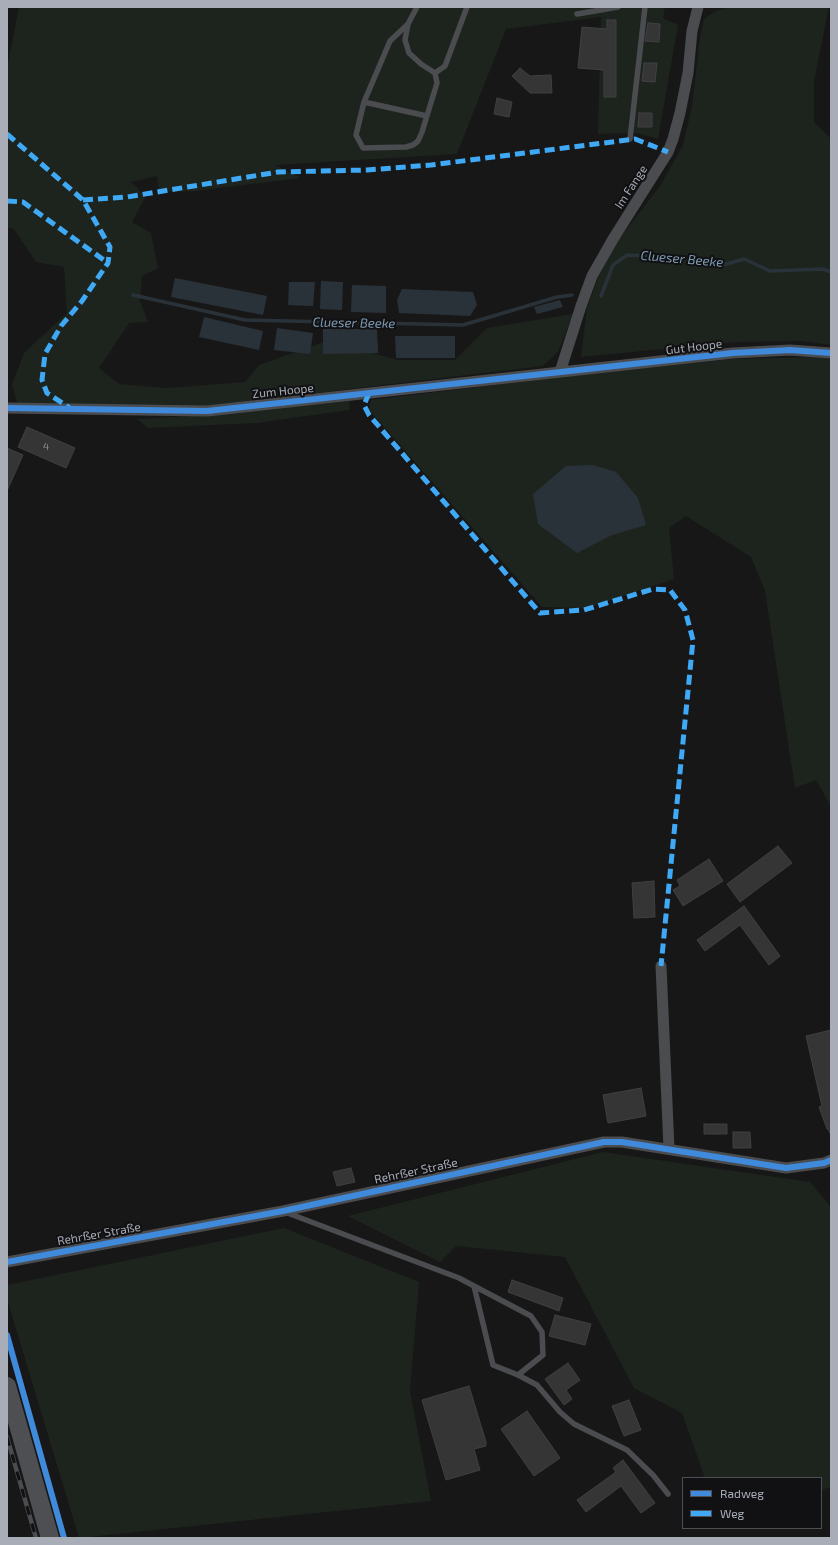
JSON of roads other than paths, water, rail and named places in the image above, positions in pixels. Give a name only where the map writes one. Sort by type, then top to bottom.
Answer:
[{"type":"main road","points":[[7,1386],[50,1538]]},
{"type":"street","name":"Im Fange","points":[[560,372],[592,276],[613,239],[668,152],[673,139],[688,73],[692,31],[698,7]]},
{"type":"street","name":"Gut Hoope","points":[[560,372],[733,353],[790,350],[831,354]]},
{"type":"street","name":"Zum Hoope","points":[[7,408],[207,411],[560,372]]},
{"type":"street","points":[[661,966],[670,1149]]},
{"type":"street","name":"Rehrßer Straße","points":[[7,1262],[282,1212],[604,1142],[622,1142],[786,1168],[824,1163],[831,1160]]},
{"type":"lane","points":[[408,24],[390,41],[364,102],[356,135],[363,148],[400,148],[413,145],[418,141],[437,83],[435,73],[421,64],[409,53],[405,40],[408,24],[417,7]]},
{"type":"lane","points":[[435,73],[445,66],[467,7]]},
{"type":"lane","points":[[577,14],[618,7]]},
{"type":"lane","points":[[630,139],[644,7]]},
{"type":"lane","points":[[364,102],[427,116]]},
{"type":"lane","points":[[282,1212],[459,1278],[531,1316],[542,1332],[543,1355],[518,1375]]},
{"type":"lane","points":[[474,1286],[493,1365],[518,1375],[537,1385],[560,1412],[574,1424],[627,1450],[653,1475],[668,1494]]},
{"type":"waterway","name":"Clueser Beeke","points":[[601,296],[613,265],[627,255],[685,258],[696,263],[711,260],[723,265],[744,259],[770,271],[823,269],[831,272]]},
{"type":"waterway","name":"Clueser Beeke","points":[[133,295],[245,320],[463,325],[557,297],[572,295]]},
{"type":"railway","points":[[7,1437],[36,1538]]}]
